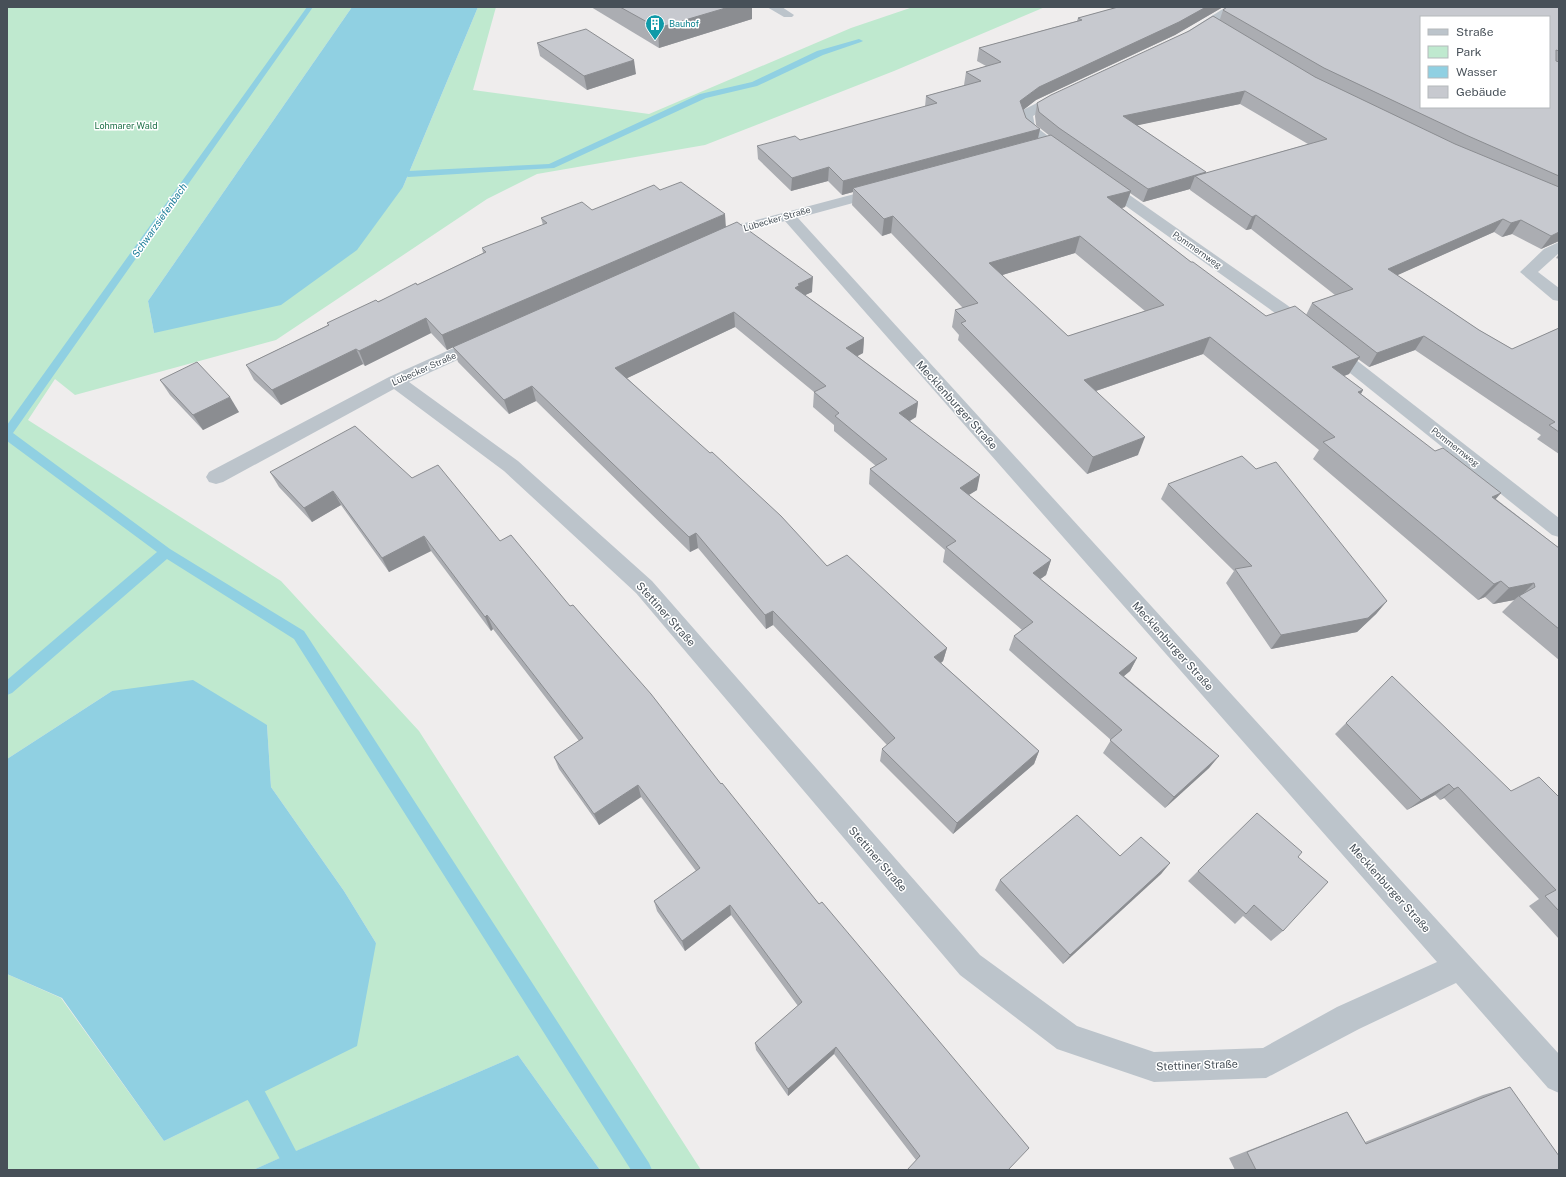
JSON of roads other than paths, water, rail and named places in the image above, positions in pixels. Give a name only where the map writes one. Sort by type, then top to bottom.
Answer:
[{"type":"street","points":[[773,7],[788,15]]},
{"type":"street","points":[[1180,39],[1216,26],[1234,7]]},
{"type":"street","name":"Pommernweg","points":[[1080,86],[1042,104],[1026,114],[1029,127],[1042,148],[1082,168],[1281,309],[1559,529]]},
{"type":"street","name":"Lübecker Straße","points":[[702,245],[742,228],[896,187]]},
{"type":"street","name":"Mecklenburger Straße","points":[[788,216],[1559,1077]]},
{"type":"street","points":[[1559,247],[1550,252],[1528,272],[1559,296]]},
{"type":"street","name":"Lübecker Straße","points":[[216,477],[395,381],[496,336]]},
{"type":"street","name":"Stettiner Straße","points":[[395,381],[511,466],[644,587],[970,965],[1068,1038],[1154,1067],[1266,1062],[1348,1018],[1460,966]]},
{"type":"water","points":[[352,7],[478,7],[403,187],[357,250],[281,305],[154,333],[148,301]]},
{"type":"water","points":[[193,680],[267,725],[271,787],[344,891],[376,943],[357,1046],[164,1141],[62,998],[7,974],[7,759],[112,691]]},
{"type":"water","points":[[518,1055],[600,1170],[253,1170],[289,1154]]},
{"type":"waterway","name":"Schwarzsiefenbach","points":[[7,433],[310,7]]},
{"type":"waterway","points":[[408,174],[551,166],[703,96],[754,84],[820,53],[859,41]]},
{"type":"waterway","points":[[7,435],[166,552]]},
{"type":"waterway","points":[[7,689],[166,552]]},
{"type":"waterway","points":[[166,552],[299,635],[642,1170]]},
{"type":"waterway","points":[[245,1082],[256,1095],[296,1170]]},
{"type":"place","name":"Bauhof","points":[[655,41]]},
{"type":"park label","name":"Lohmarer Wald","points":[[126,126]]}]
